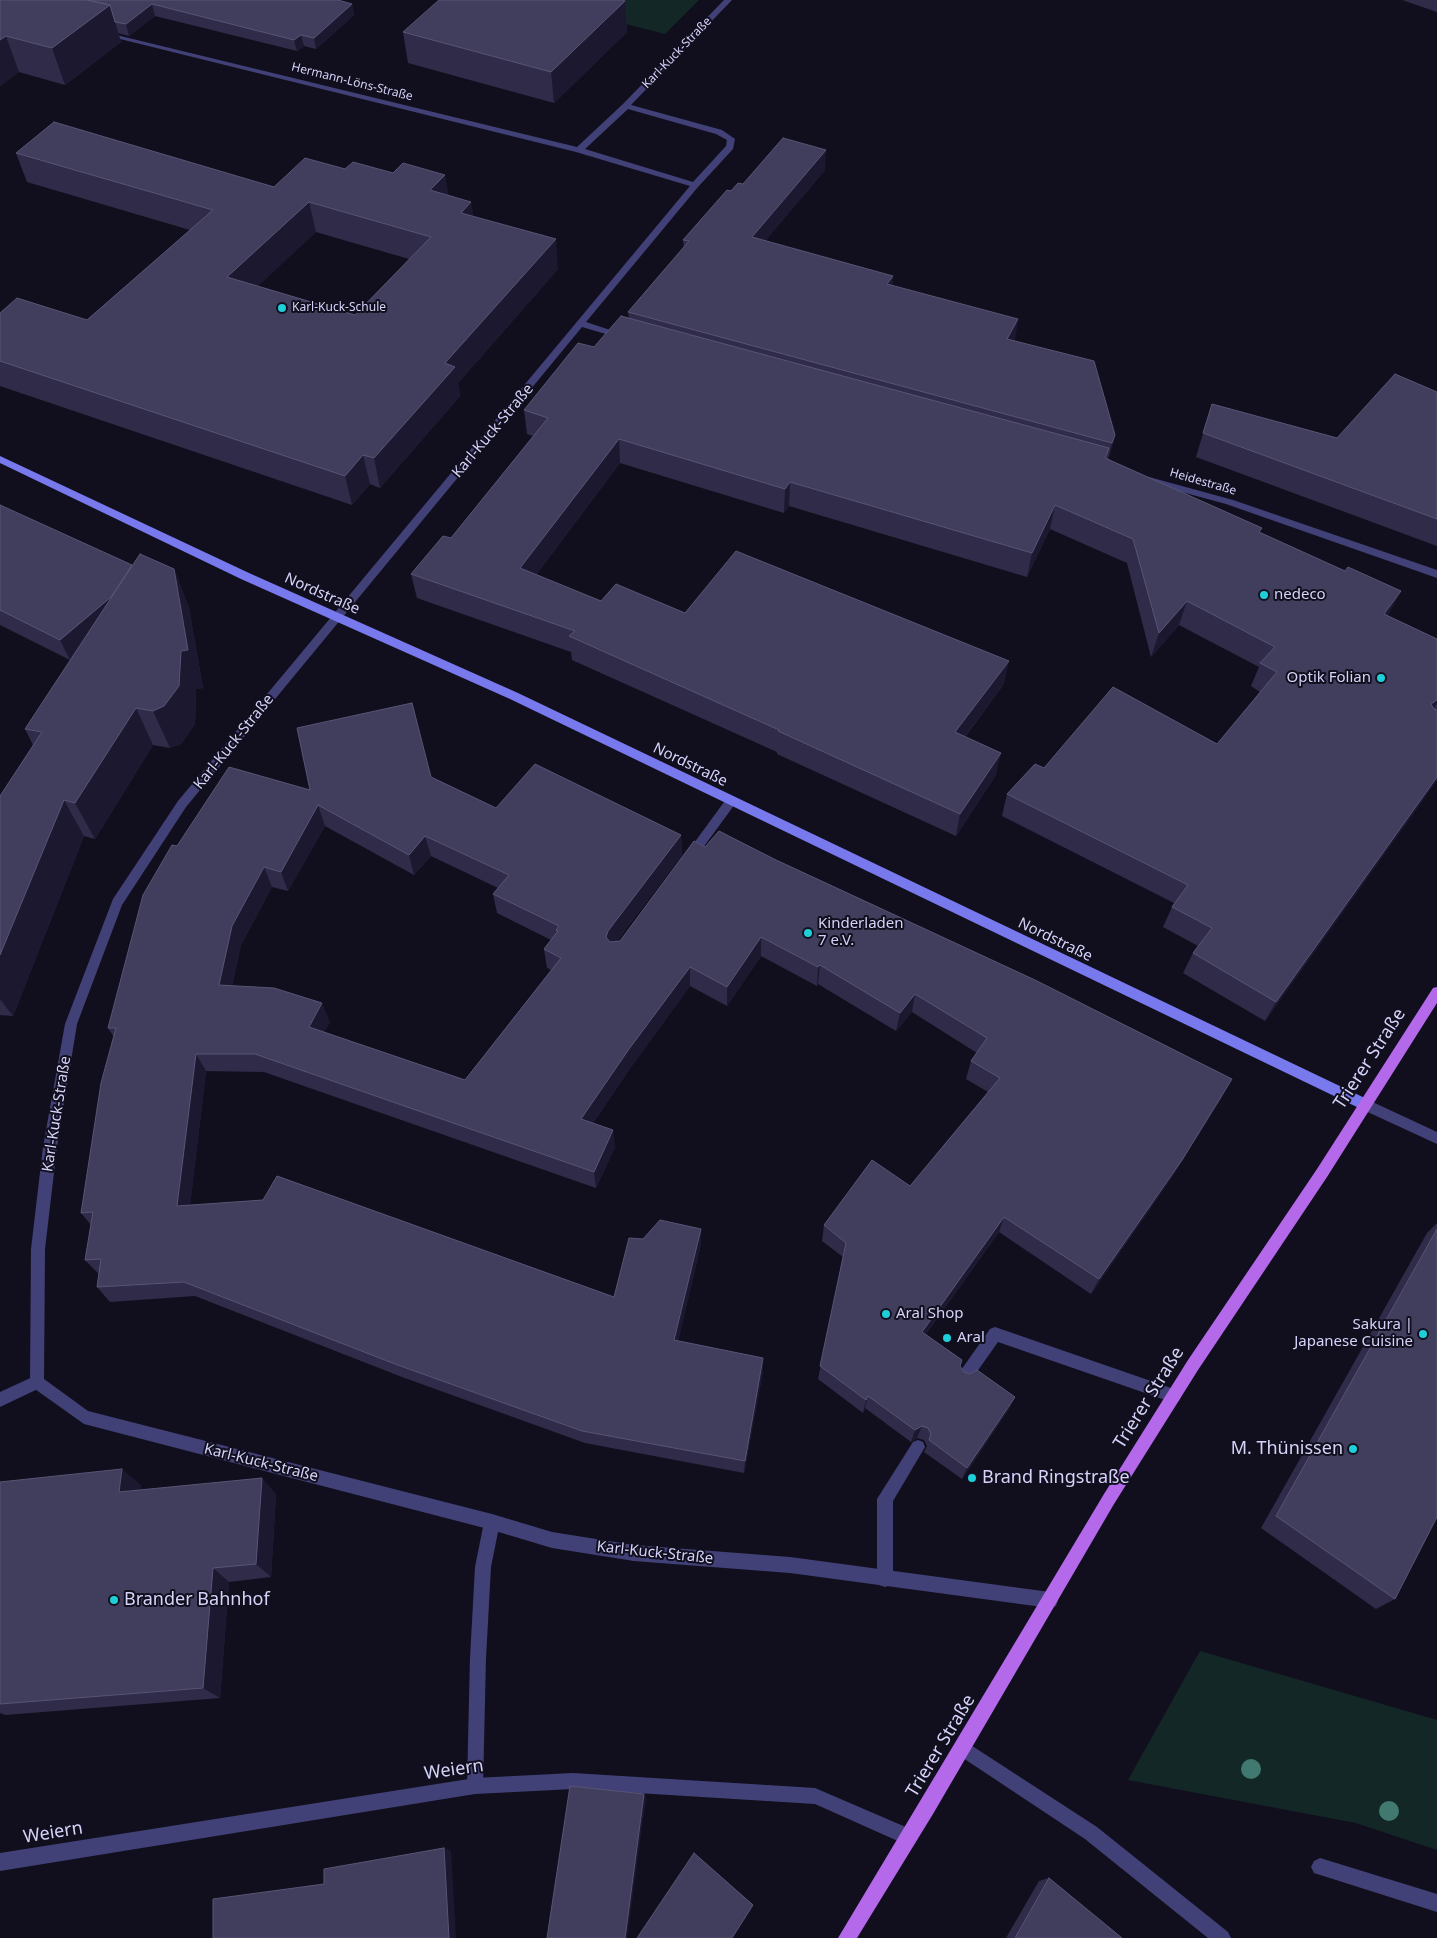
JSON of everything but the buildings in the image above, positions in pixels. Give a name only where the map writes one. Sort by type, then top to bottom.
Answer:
[{"type":"main road","name":"Trierer Straße","points":[[847,1938],[1174,1396],[1322,1173],[1364,1104],[1437,992]]},
{"type":"street","name":"Karl-Kuck-Straße","points":[[579,150],[626,106],[728,0]]},
{"type":"street","name":"Hermann-Löns-Straße","points":[[100,32],[579,150],[696,185]]},
{"type":"street","name":"Karl-Kuck-Straße","points":[[626,106],[719,132],[731,139],[730,147],[696,185],[582,324],[336,616],[182,804],[117,903],[71,1024],[50,1147],[38,1249],[37,1382],[84,1417],[492,1522],[552,1540],[634,1553],[790,1565],[1050,1600]]},
{"type":"street","points":[[582,324],[629,337]]},
{"type":"street","name":"Nordstraße","points":[[0,459],[236,572],[514,696],[1364,1104]]},
{"type":"street","name":"Heidestraße","points":[[1139,477],[1229,502],[1437,574]]},
{"type":"street","points":[[680,870],[731,801]]},
{"type":"street","points":[[1364,1104],[1437,1138]]},
{"type":"street","points":[[964,1378],[995,1334],[1174,1396]]},
{"type":"street","points":[[0,1400],[37,1382]]},
{"type":"street","points":[[885,1579],[885,1499],[918,1448]]},
{"type":"street","points":[[475,1786],[478,1658],[483,1567],[492,1522]]},
{"type":"street","points":[[963,1748],[1091,1833],[1222,1938]]},
{"type":"street","name":"Weiern","points":[[0,1862],[475,1786],[573,1781],[816,1796],[909,1837]]},
{"type":"street","points":[[1320,1867],[1437,1903]]},
{"type":"green space","points":[[607,0],[699,0],[665,34],[591,15]]},
{"type":"green space","points":[[1200,1651],[1437,1720],[1437,1850],[1356,1823],[1128,1780]]},
{"type":"place","name":"Karl-Kuck-Schule","points":[[282,308]]},
{"type":"place","name":"nedeco","points":[[1264,595]]},
{"type":"place","name":"Optik Folian","points":[[1381,678]]},
{"type":"place","name":"Kinderladen 7 e.V.","points":[[808,933]]},
{"type":"place","name":"Aral Shop","points":[[886,1314]]},
{"type":"place","name":"Sakura | Japanese Cuisine","points":[[1423,1334]]},
{"type":"place","name":"Aral","points":[[947,1338]]},
{"type":"place","name":"M. Thünissen","points":[[1353,1449]]},
{"type":"place","name":"Brand Ringstraße","points":[[972,1478]]},
{"type":"place","name":"Brander Bahnhof","points":[[114,1600]]}]
